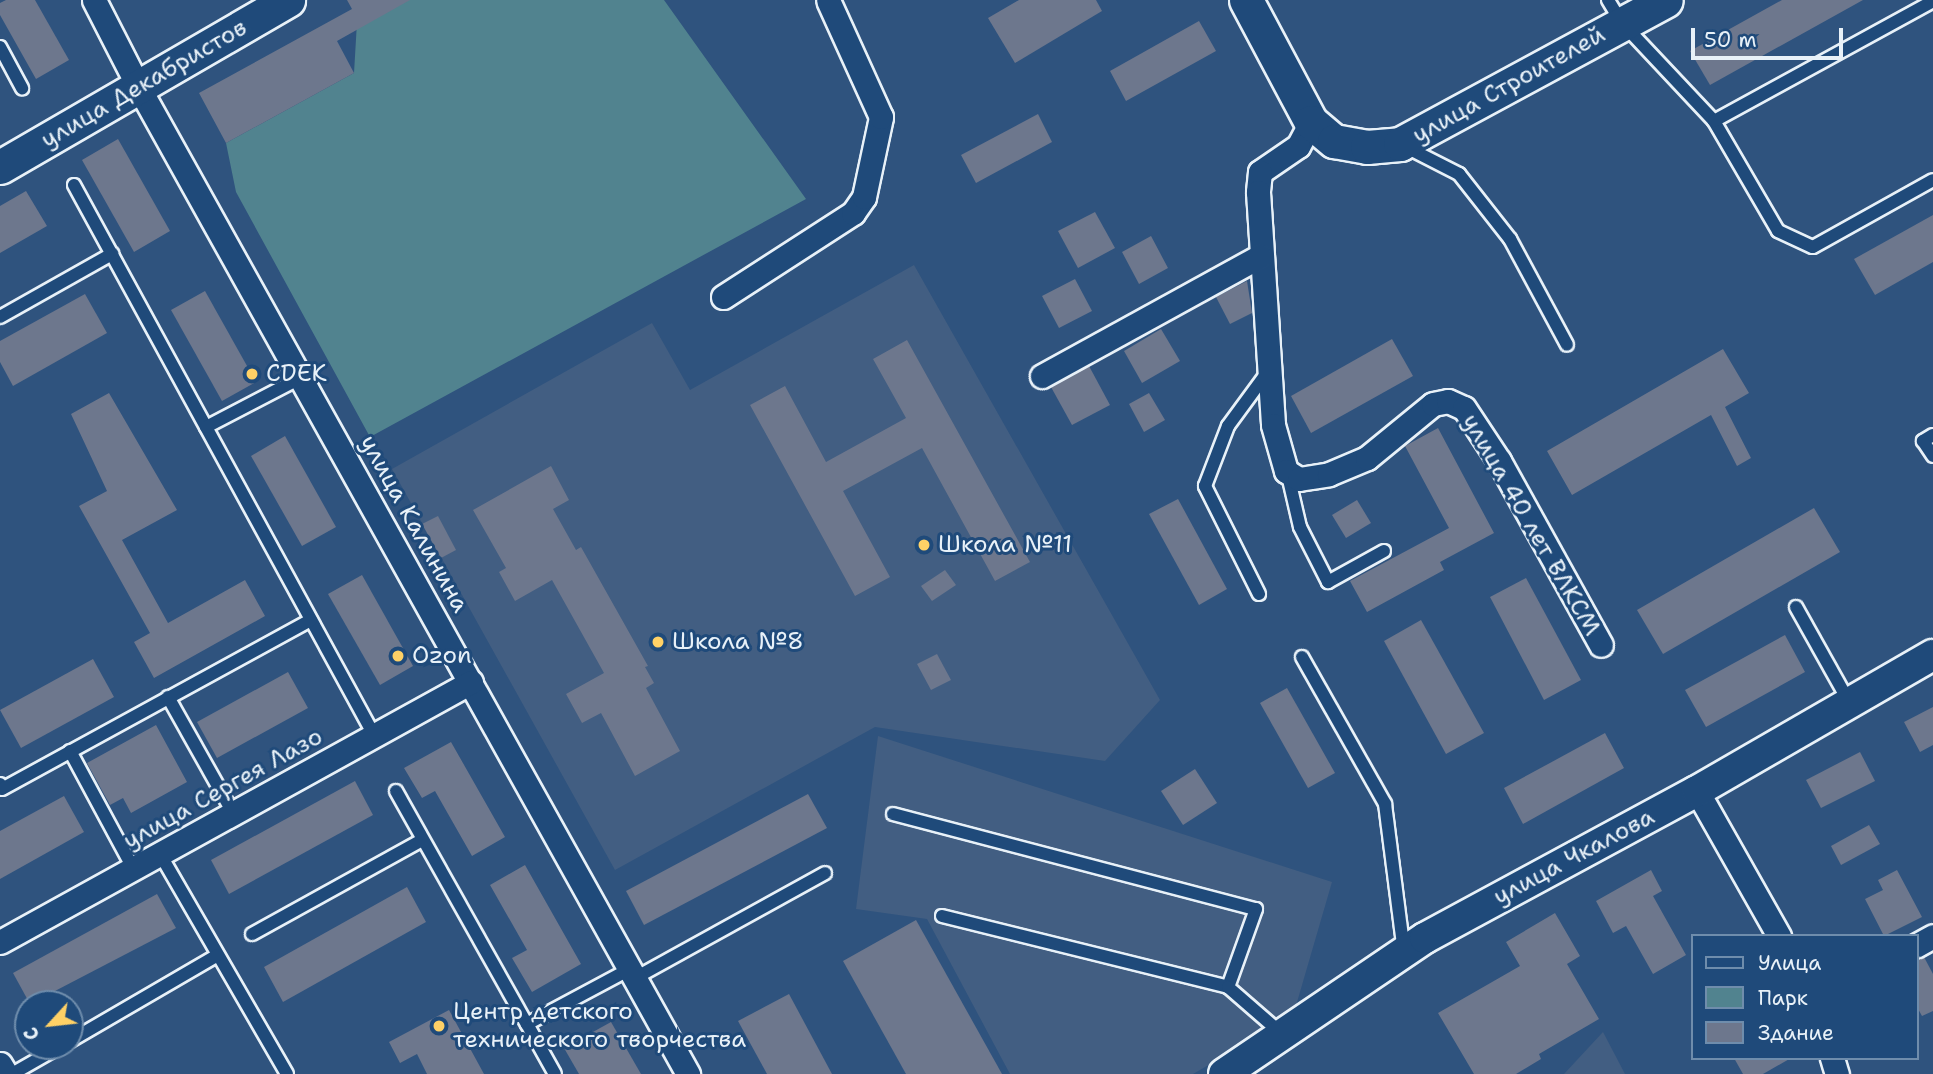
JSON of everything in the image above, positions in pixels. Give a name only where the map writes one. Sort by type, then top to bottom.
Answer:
[{"type":"main road","name":"улица Декабристов","points":[[1,164],[139,88],[288,0]]},
{"type":"main road","points":[[1246,0],[1311,122]]},
{"type":"main road","name":"улица Строителей","points":[[1311,122],[1334,141],[1367,147],[1400,144],[1615,12],[1666,0]]},
{"type":"street","name":"улица Калинина","points":[[94,0],[139,88],[688,1074]]},
{"type":"street","points":[[723,296],[853,213],[864,197],[881,117],[828,0]]},
{"type":"street","points":[[1286,471],[1273,425],[1260,256],[1260,173],[1298,146],[1311,122]]},
{"type":"street","points":[[1041,376],[1260,256]]},
{"type":"street","name":"улица 40 лет ВЛКСМ","points":[[1286,471],[1299,479],[1329,474],[1367,458],[1433,404],[1448,401],[1464,408],[1499,461],[1601,645]]},
{"type":"street","name":"улица Чкалова","points":[[1224,1074],[1405,952],[1933,655]]},
{"type":"street","name":"улица Сергея Лазо","points":[[0,942],[471,682]]},
{"type":"street","points":[[1697,790],[1778,934]]},
{"type":"street","points":[[0,1064],[6,1074]]},
{"type":"lane","points":[[1714,121],[1933,1]]},
{"type":"lane","points":[[1615,12],[1714,121],[1778,231],[1813,247],[1933,180]]},
{"type":"lane","points":[[0,47],[22,88]]},
{"type":"lane","points":[[1400,144],[1459,174],[1510,239],[1567,345]]},
{"type":"lane","points":[[74,185],[374,736]]},
{"type":"lane","points":[[0,317],[112,254]]},
{"type":"lane","points":[[1259,594],[1205,486],[1228,426],[1269,370]]},
{"type":"lane","points":[[206,427],[302,377]]},
{"type":"lane","points":[[1933,435],[1923,440],[1933,456]]},
{"type":"lane","points":[[1286,471],[1300,527],[1328,582],[1384,551]]},
{"type":"lane","points":[[1796,607],[1850,702]]},
{"type":"lane","points":[[0,785],[2,789],[311,620]]},
{"type":"lane","points":[[1301,657],[1385,804],[1405,952]]},
{"type":"lane","points":[[168,697],[233,813]]},
{"type":"lane","points":[[70,751],[133,868]]},
{"type":"lane","points":[[396,791],[555,1074]]},
{"type":"lane","points":[[893,814],[1256,909],[1228,987]]},
{"type":"lane","points":[[252,934],[422,840]]},
{"type":"lane","points":[[160,854],[287,1074]]},
{"type":"lane","points":[[527,1024],[633,974],[825,873]]},
{"type":"lane","points":[[942,916],[1228,987],[1284,1036]]},
{"type":"lane","points":[[84,1033],[218,955]]},
{"type":"lane","points":[[12,1074],[36,1060]]},
{"type":"shaded area","points":[[914,265],[1160,700],[1105,761],[875,727],[615,870],[392,469],[652,323],[690,390]]},
{"type":"shaded area","points":[[878,736],[1332,882],[1293,1016],[1193,1074],[1010,1074],[927,919],[856,909]]},
{"type":"shaded area","points":[[1603,1032],[1625,1074],[1564,1074]]},
{"type":"green space","points":[[396,0],[664,0],[806,199],[370,437],[236,192],[226,143],[354,73],[357,22]]},
{"type":"building","points":[[6,0],[35,0],[69,60],[36,79],[0,15],[0,3]]},
{"type":"building","points":[[347,0],[410,0],[337,41],[354,73],[226,143],[199,93],[352,9]]},
{"type":"building","points":[[1019,0],[1096,0],[1102,11],[1015,63],[988,18]]},
{"type":"building","points":[[1782,0],[1863,0],[1710,85],[1690,51]]},
{"type":"building","points":[[1199,21],[1216,51],[1126,101],[1110,71]]},
{"type":"building","points":[[1038,114],[1052,142],[976,183],[961,155]]},
{"type":"building","points":[[118,139],[170,231],[134,252],[82,160]]},
{"type":"building","points":[[26,191],[47,226],[0,253],[0,206]]},
{"type":"building","points":[[1095,212],[1115,248],[1078,268],[1058,231]]},
{"type":"building","points":[[1933,215],[1933,262],[1875,295],[1854,259]]},
{"type":"building","points":[[1151,236],[1168,268],[1139,284],[1122,252]]},
{"type":"building","points":[[1075,279],[1092,311],[1059,328],[1042,296]]},
{"type":"building","points":[[1247,281],[1252,313],[1230,324],[1216,297]]},
{"type":"building","points":[[205,291],[256,382],[222,401],[171,310]]},
{"type":"building","points":[[85,294],[107,333],[13,386],[0,362],[0,341]]},
{"type":"building","points":[[1161,329],[1180,361],[1142,383],[1124,351]]},
{"type":"building","points":[[1392,339],[1413,376],[1311,433],[1291,396]]},
{"type":"building","points":[[907,340],[1030,562],[995,581],[922,448],[843,491],[890,577],[855,596],[750,405],[785,386],[826,462],[906,418],[873,359]]},
{"type":"building","points":[[1723,349],[1749,393],[1725,407],[1751,458],[1737,466],[1711,415],[1572,495],[1547,451]]},
{"type":"building","points":[[1089,366],[1110,405],[1072,425],[1051,387]]},
{"type":"building","points":[[109,393],[177,510],[122,540],[168,623],[245,580],[265,616],[154,678],[134,642],[150,633],[79,506],[107,491],[71,414]]},
{"type":"building","points":[[1149,393],[1165,420],[1144,432],[1129,404]]},
{"type":"building","points":[[1438,428],[1494,533],[1440,562],[1444,570],[1367,612],[1350,581],[1449,528],[1405,446]]},
{"type":"building","points":[[285,436],[336,527],[302,546],[251,456]]},
{"type":"building","points":[[551,466],[569,500],[553,509],[576,550],[581,547],[648,666],[645,667],[654,683],[646,688],[680,751],[635,776],[601,713],[582,723],[566,694],[604,673],[552,580],[515,601],[499,572],[506,568],[473,510]]},
{"type":"building","points":[[1178,499],[1227,589],[1199,605],[1149,514]]},
{"type":"building","points":[[1357,500],[1371,523],[1346,538],[1332,515]]},
{"type":"building","points":[[1814,508],[1840,552],[1663,654],[1637,610]]},
{"type":"building","points":[[438,516],[456,550],[441,558],[422,524]]},
{"type":"building","points":[[945,570],[956,585],[932,601],[921,586]]},
{"type":"building","points":[[362,575],[413,666],[380,685],[328,594]]},
{"type":"building","points":[[1526,578],[1581,680],[1544,700],[1490,597]]},
{"type":"building","points":[[1421,620],[1484,733],[1446,754],[1384,641]]},
{"type":"building","points":[[1785,635],[1805,672],[1706,727],[1685,690]]},
{"type":"building","points":[[937,654],[951,680],[931,690],[917,664]]},
{"type":"building","points":[[93,659],[114,697],[21,748],[0,710]]},
{"type":"building","points":[[288,672],[308,708],[217,758],[197,722]]},
{"type":"building","points":[[1287,688],[1335,773],[1308,788],[1260,703]]},
{"type":"building","points":[[1933,707],[1933,745],[1920,752],[1904,722]]},
{"type":"building","points":[[156,725],[187,782],[131,813],[123,798],[110,805],[87,763]]},
{"type":"building","points":[[1605,733],[1624,768],[1523,824],[1504,788]]},
{"type":"building","points":[[451,742],[505,837],[472,856],[435,791],[422,798],[404,768]]},
{"type":"building","points":[[1860,752],[1875,781],[1821,808],[1806,780]]},
{"type":"building","points":[[1195,769],[1217,803],[1183,825],[1161,791]]},
{"type":"building","points":[[355,781],[373,815],[229,894],[211,860]]},
{"type":"building","points":[[808,794],[827,828],[644,925],[626,891]]},
{"type":"building","points":[[64,796],[84,832],[0,879],[0,831]]},
{"type":"building","points":[[1869,825],[1880,844],[1841,865],[1831,846]]},
{"type":"building","points":[[525,865],[581,964],[532,992],[512,958],[527,950],[490,885]]},
{"type":"building","points":[[1651,870],[1662,891],[1653,896],[1686,955],[1653,974],[1626,926],[1613,933],[1596,901]]},
{"type":"building","points":[[1897,870],[1922,917],[1883,934],[1865,899],[1883,890],[1878,880]]},
{"type":"building","points":[[407,887],[426,922],[283,1002],[264,967]]},
{"type":"building","points":[[157,894],[176,928],[57,990],[22,990],[13,973]]},
{"type":"building","points":[[1555,913],[1580,956],[1567,964],[1599,1019],[1539,1054],[1541,1059],[1516,1074],[1474,1074],[1438,1013],[1520,966],[1506,942]]},
{"type":"building","points":[[916,920],[1002,1074],[906,1074],[843,961]]},
{"type":"building","points":[[1924,957],[1933,974],[1933,1011],[1922,1016],[1919,1011],[1919,958]]},
{"type":"building","points":[[789,994],[832,1074],[767,1074],[738,1021]]},
{"type":"building","name":"Центр детского технического творчества","points":[[449,1010],[484,1074],[427,1074],[417,1054],[400,1063],[389,1042]]},
{"type":"building","points":[[611,1022],[641,1074],[579,1074],[564,1048]]},
{"type":"building","points":[[1735,1060],[1788,1060],[1763,1074],[1743,1074]]},
{"type":"place","name":"CDEK","points":[[252,374]]},
{"type":"place","name":"Школа №11","points":[[924,545]]},
{"type":"place","name":"Школа №8","points":[[658,642]]},
{"type":"place","name":"Ozon","points":[[398,656]]},
{"type":"place","name":"Центр детского технического творчества","points":[[439,1026]]}]
